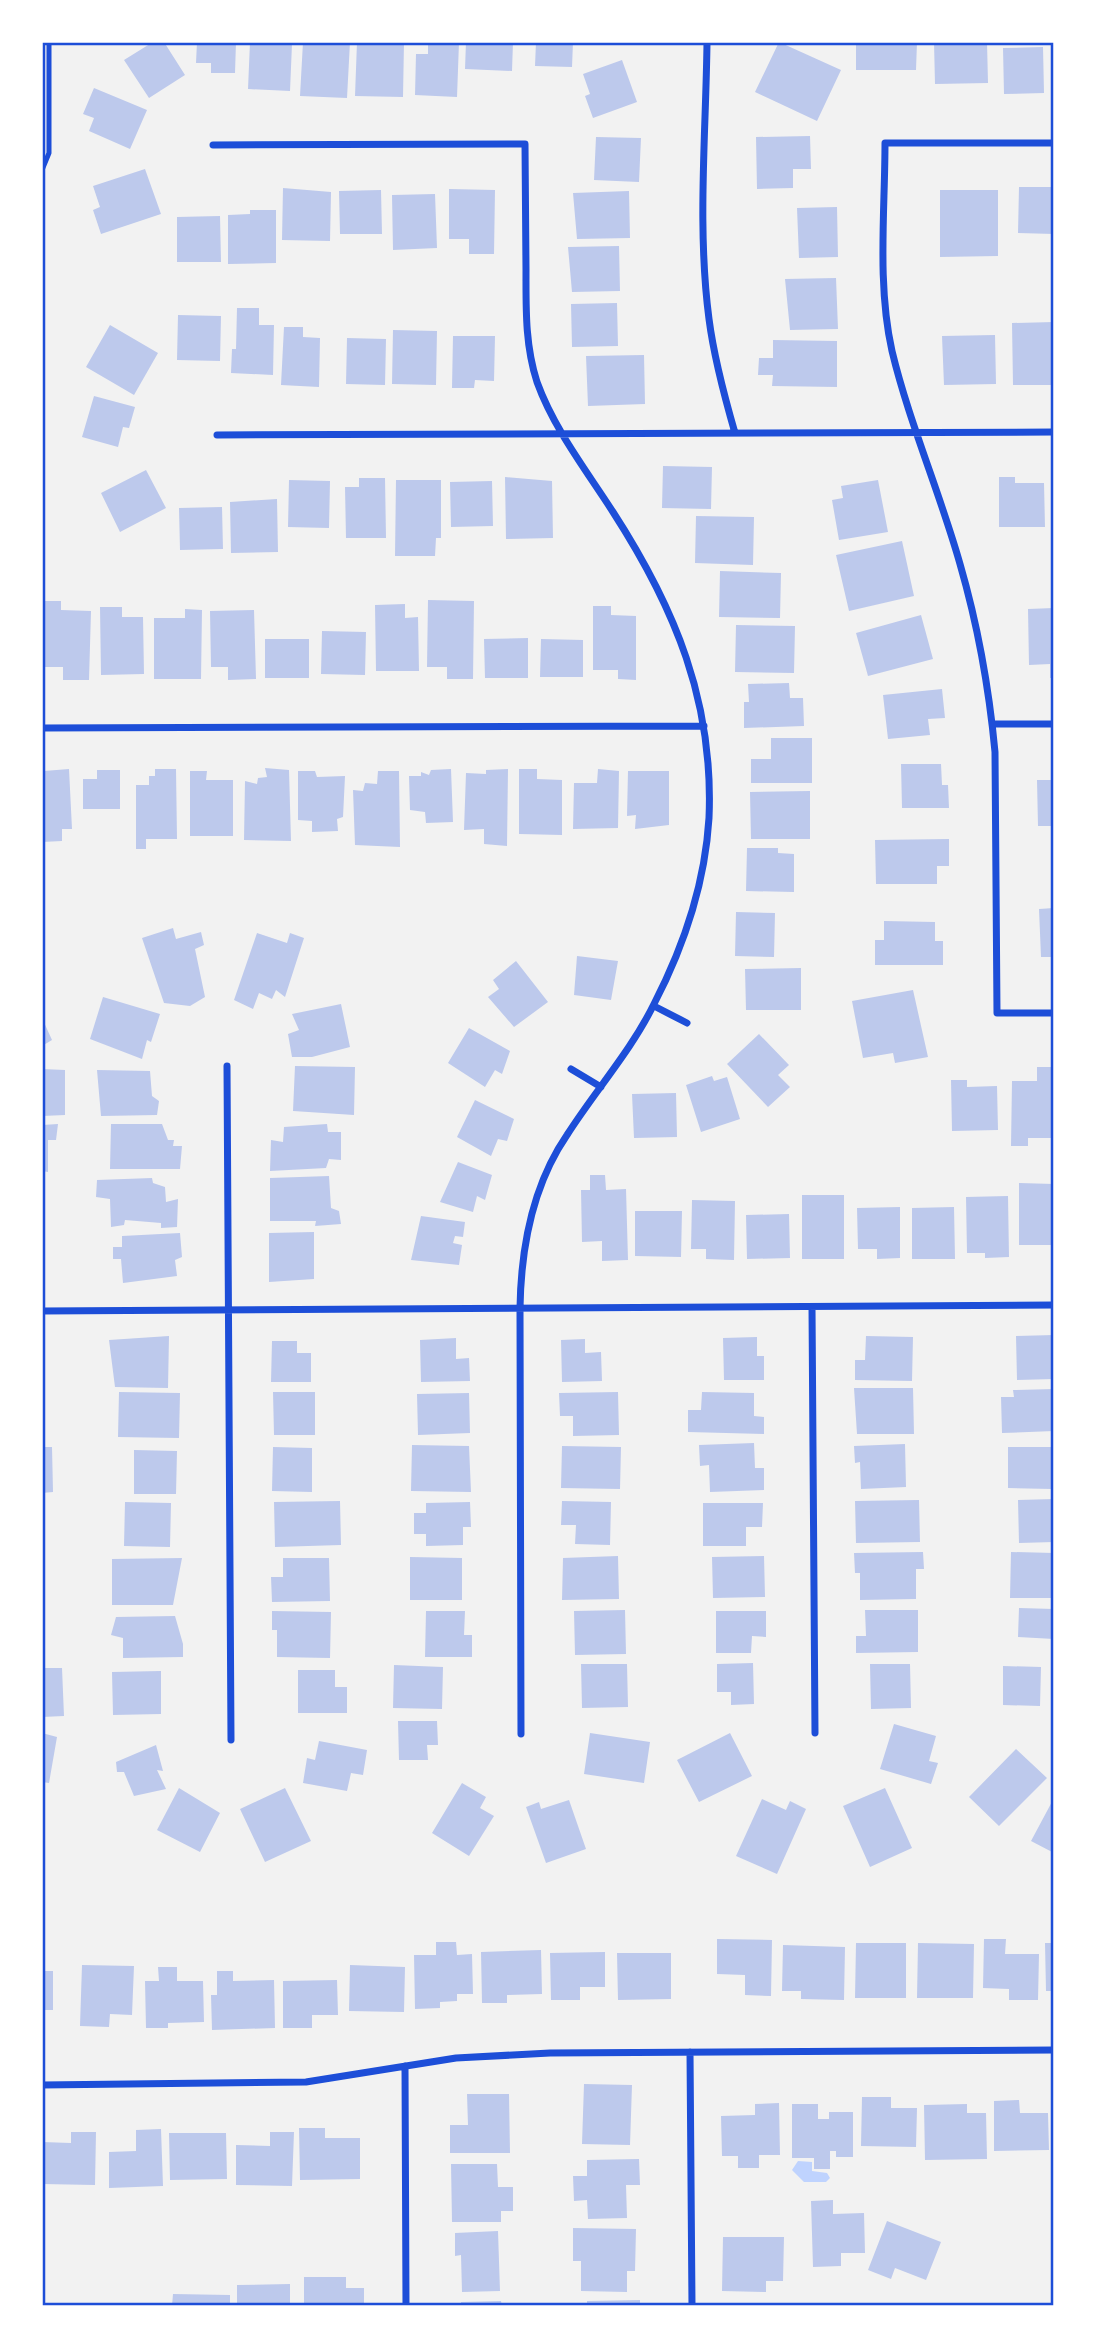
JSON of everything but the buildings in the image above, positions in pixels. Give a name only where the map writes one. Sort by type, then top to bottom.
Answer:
[{"type":"street","points":[[707,42],[705,235],[708,316],[715,358],[735,433]]},
{"type":"street","points":[[1054,143],[885,143],[887,317],[901,383],[919,432],[980,639],[993,724],[997,1013],[1054,1013]]},
{"type":"street","points":[[213,145],[525,144],[527,333],[536,379],[562,433],[660,590],[683,644],[704,726],[709,819],[704,866],[694,909],[654,1006],[566,1136],[538,1192],[523,1253],[520,1308],[521,1734]]},
{"type":"street","points":[[218,435],[1054,432]]},
{"type":"street","points":[[993,724],[1054,724]]},
{"type":"street","points":[[42,728],[704,726]]},
{"type":"street","points":[[654,1006],[687,1023]]},
{"type":"street","points":[[227,1066],[231,1740]]},
{"type":"street","points":[[571,1069],[601,1087]]},
{"type":"street","points":[[42,1311],[1054,1305]]},
{"type":"street","points":[[812,1307],[815,1733]]},
{"type":"street","points":[[42,2085],[295,2082],[456,2058],[550,2053],[1054,2050]]},
{"type":"street","points":[[691,2052],[692,2306]]},
{"type":"street","points":[[405,2066],[406,2306]]},
{"type":"lane","points":[[42,170],[49,153],[49,42]]},
{"type":"water","points":[[798,2161],[812,2162],[812,2171],[827,2173],[830,2178],[826,2182],[804,2182],[792,2170]]}]
